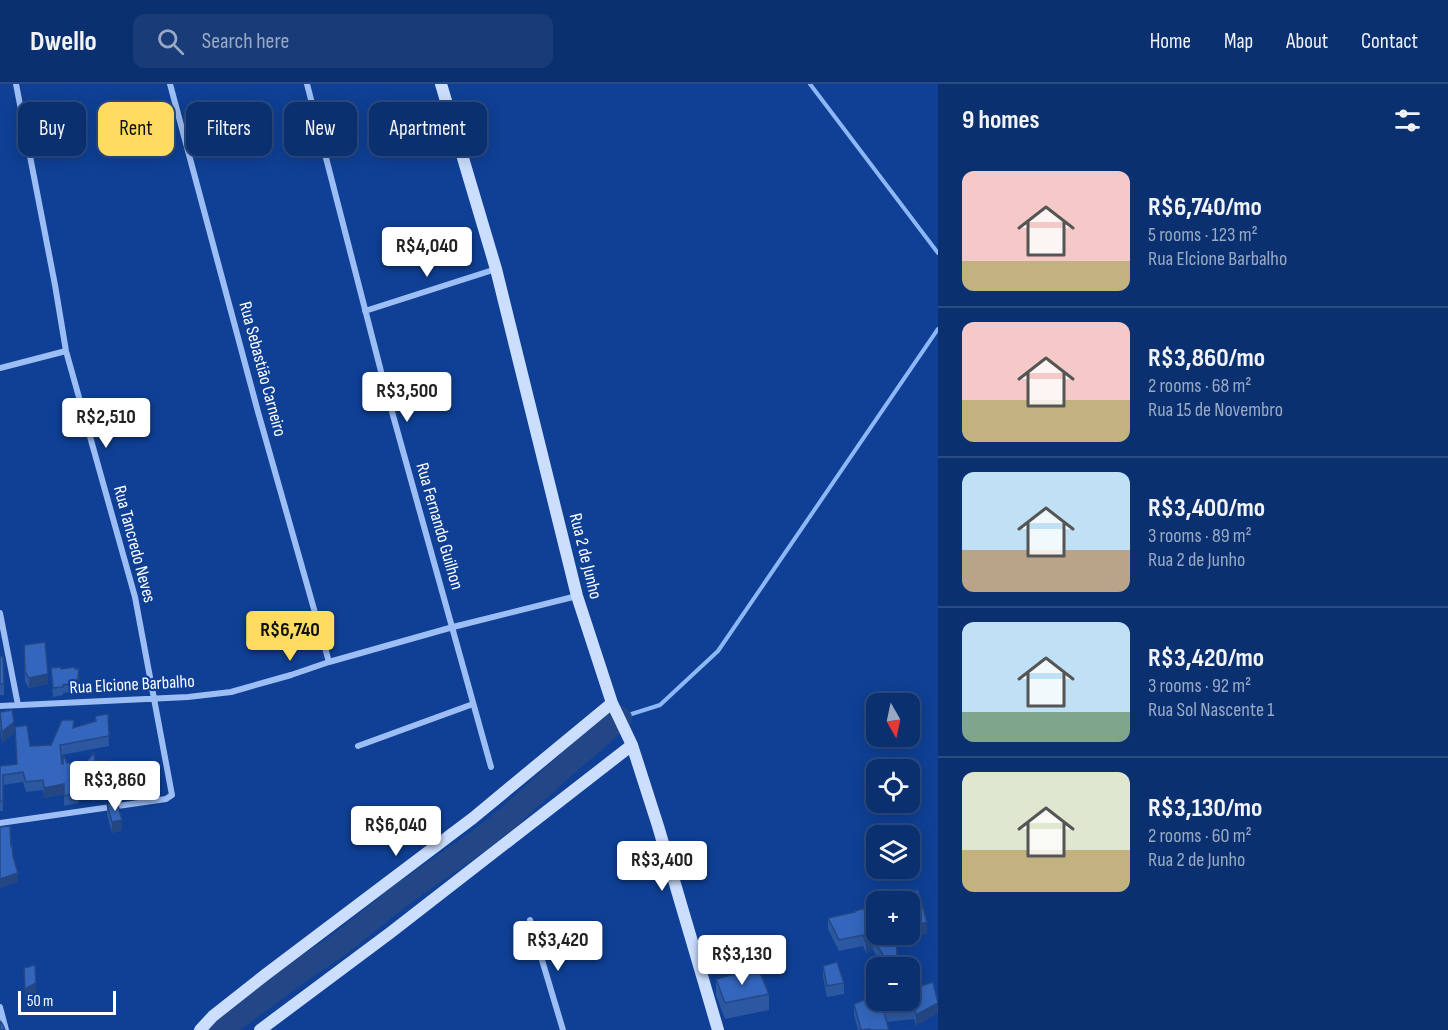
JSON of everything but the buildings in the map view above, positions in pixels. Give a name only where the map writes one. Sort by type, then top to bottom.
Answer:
[{"type":"street","name":"Rua Tancredo Neves","points":[[0,823],[166,799],[172,795],[135,597],[66,351],[16,84]]},
{"type":"street","name":"Rua Sebastião Carneiro","points":[[170,84],[255,400],[329,662]]},
{"type":"street","name":"Rua Fernando Guilhon","points":[[307,84],[384,383],[491,767]]},
{"type":"street","name":"Rua 2 de Junho","points":[[441,84],[496,269],[577,596],[612,703],[632,745],[718,1030]]},
{"type":"street","points":[[365,311],[496,269]]},
{"type":"street","points":[[0,368],[66,351]]},
{"type":"street","name":"Rua Elcione Barbalho","points":[[0,706],[188,697],[231,692],[453,627],[577,596]]},
{"type":"street","points":[[0,613],[18,705]]},
{"type":"street","points":[[200,1030],[213,1016],[265,975],[473,818],[612,703]]},
{"type":"street","points":[[358,746],[473,704]]},
{"type":"street","points":[[260,1030],[381,940],[632,745]]},
{"type":"street","points":[[530,920],[562,1030]]},
{"type":"street","points":[[0,1007],[6,1030]]},
{"type":"waterway","points":[[810,84],[938,253]]},
{"type":"waterway","points":[[622,717],[660,705],[718,651],[938,329]]},
{"type":"waterway","points":[[220,1030],[340,944],[400,896],[480,840],[620,718]]}]
